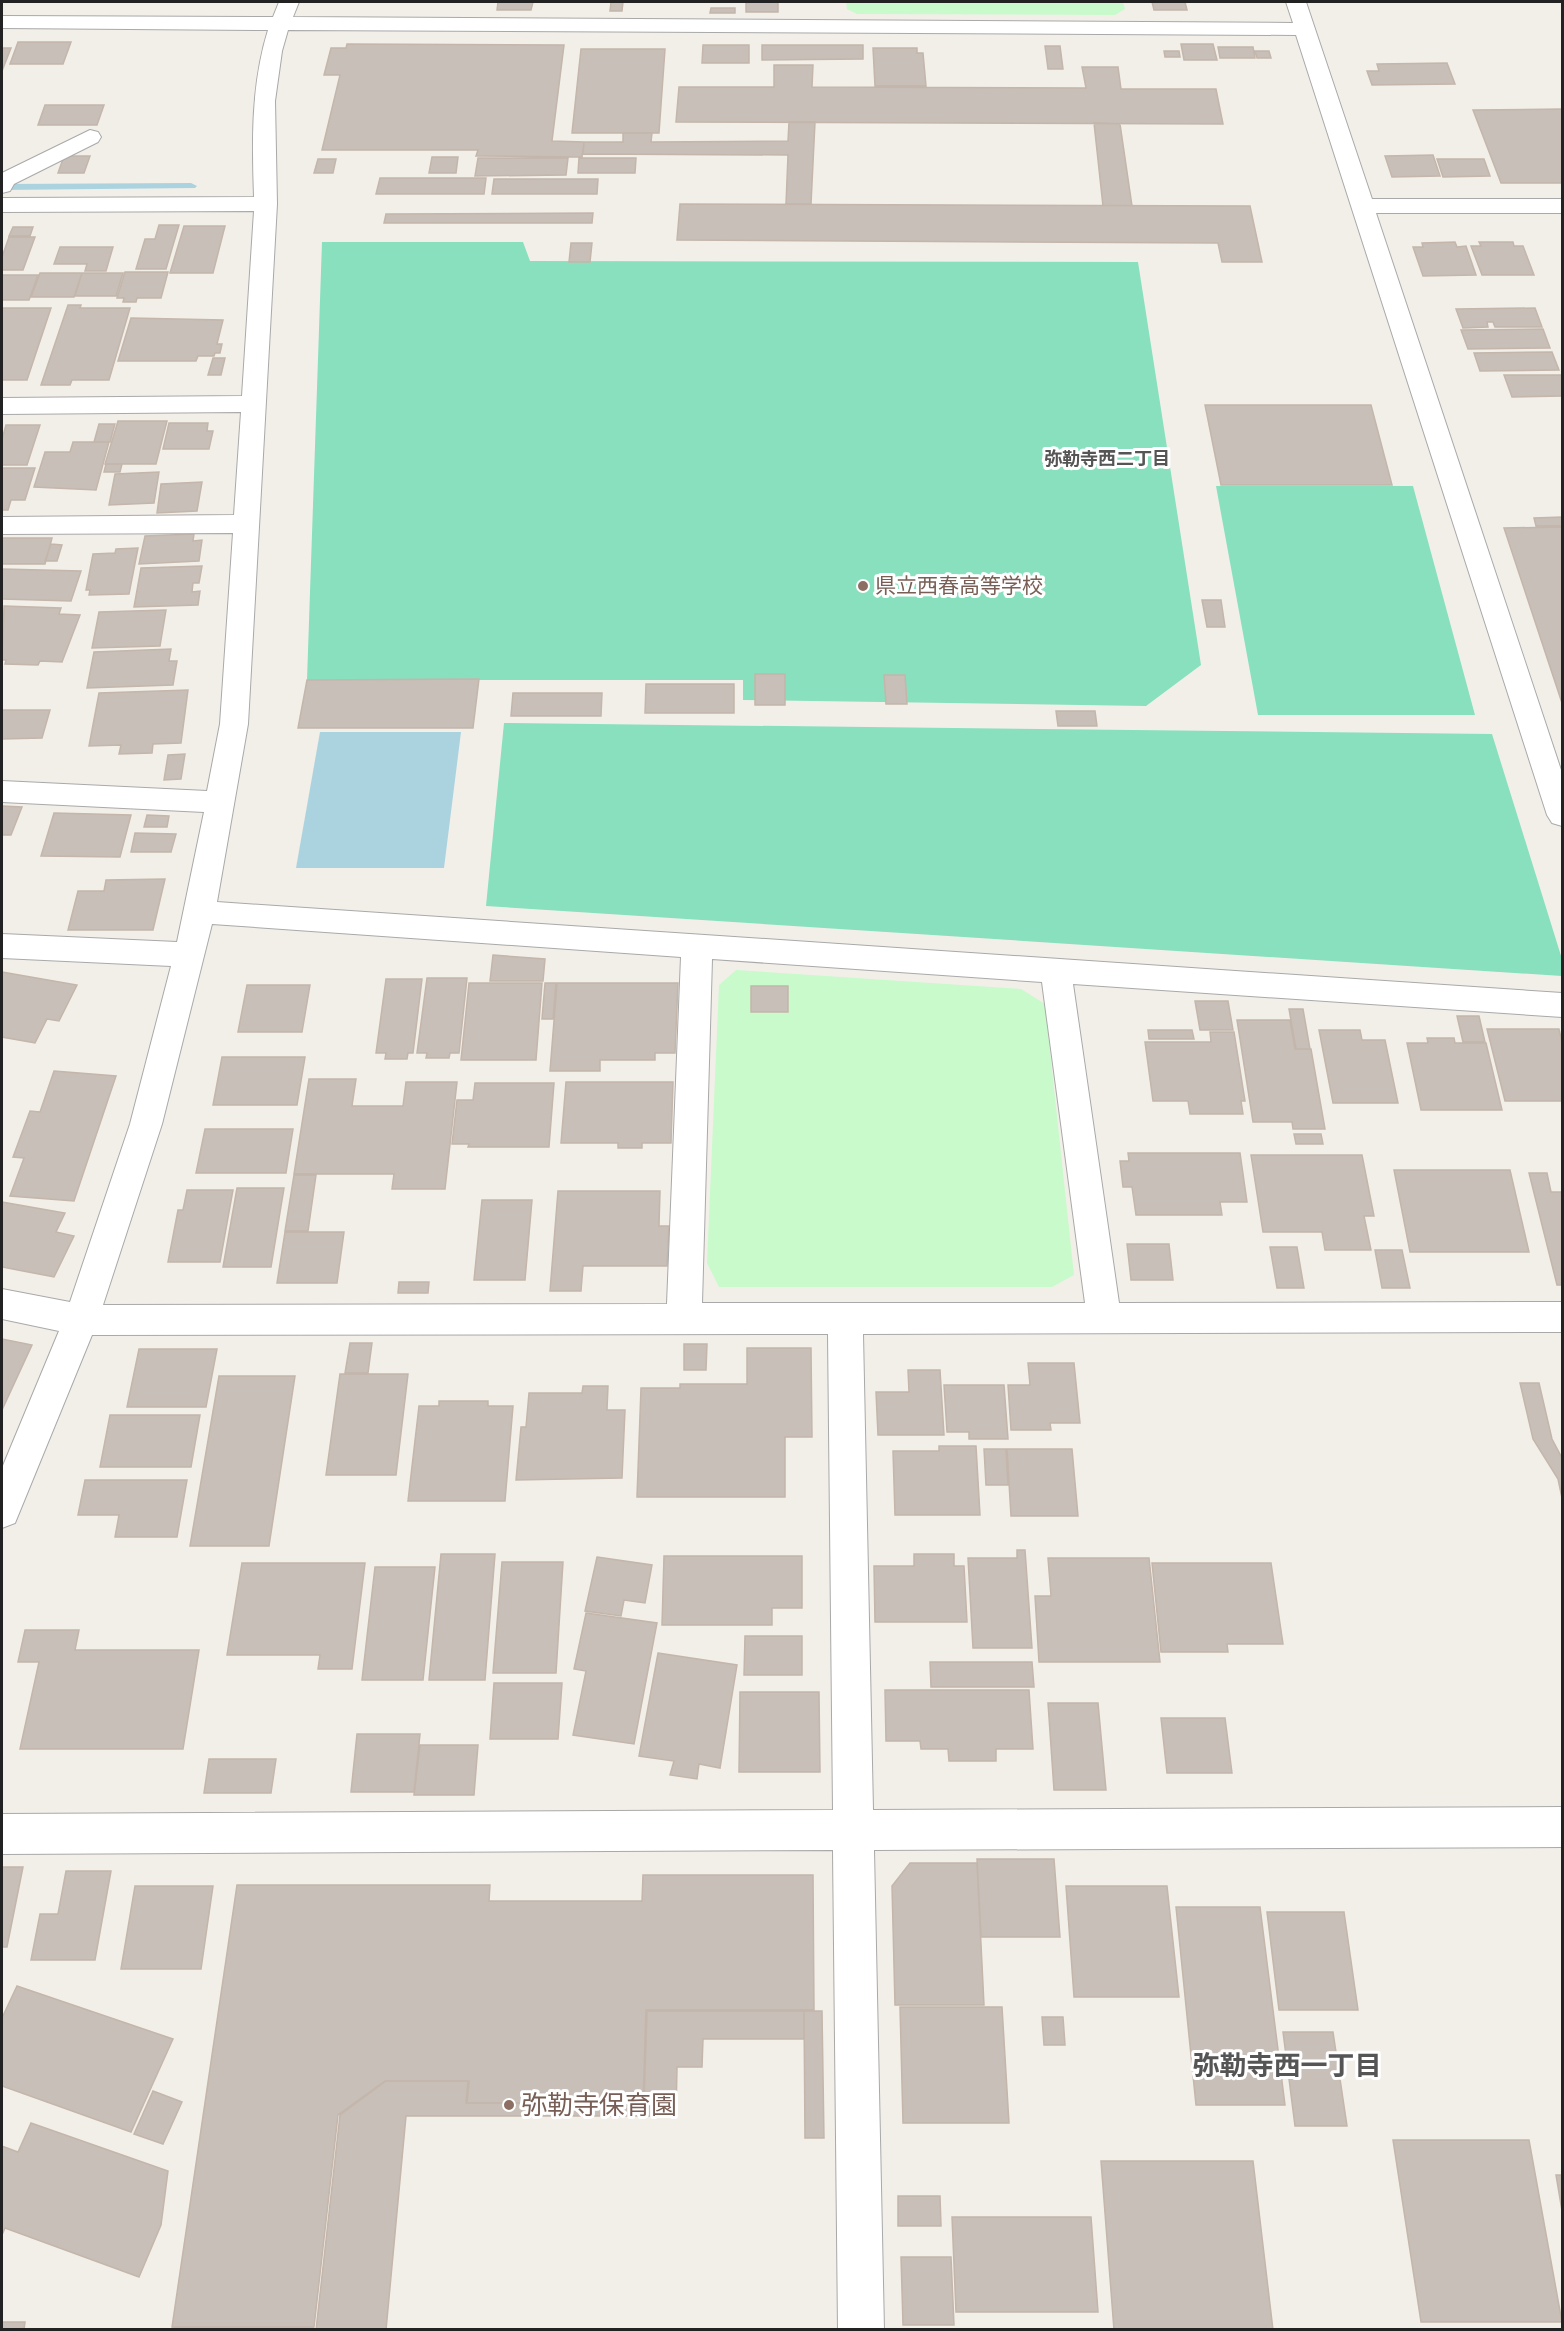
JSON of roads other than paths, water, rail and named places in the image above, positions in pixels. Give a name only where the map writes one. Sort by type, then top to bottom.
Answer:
[{"type":"street","points":[[2,1511],[81,1320],[146,1124],[200,912],[234,724],[266,204],[263,137],[266,72],[279,23],[288,2]]},
{"type":"street","points":[[1296,2],[1563,815]]},
{"type":"street","points":[[2,22],[279,23],[833,18],[1140,19],[1305,29]]},
{"type":"street","points":[[3,183],[90,136]]},
{"type":"street","points":[[2,205],[266,204]]},
{"type":"street","points":[[1363,206],[1563,206]]},
{"type":"street","points":[[2,406],[252,404]]},
{"type":"street","points":[[2,525],[245,524]]},
{"type":"street","points":[[2,791],[219,802]]},
{"type":"street","points":[[200,912],[1563,1005]]},
{"type":"street","points":[[684,1320],[697,945]]},
{"type":"street","points":[[2,946],[190,955]]},
{"type":"street","points":[[1056,971],[1104,1318]]},
{"type":"street","points":[[2,1304],[81,1320],[1563,1317]]},
{"type":"street","points":[[845,1319],[861,2330]]},
{"type":"street","points":[[2,1834],[1563,1827]]},
{"type":"water","points":[[320,732],[461,732],[444,868],[296,868]]},
{"type":"waterway","points":[[2,187],[191,186]]},
{"type":"place","name":"県立西春高等学校","points":[[863,586]]},
{"type":"place","name":"弥勒寺保育園","points":[[509,2105]]},
{"type":"district","name":"弥勒寺西二丁目","points":[[1107,458]]},
{"type":"district","name":"弥勒寺西一丁目","points":[[1287,2065]]}]
